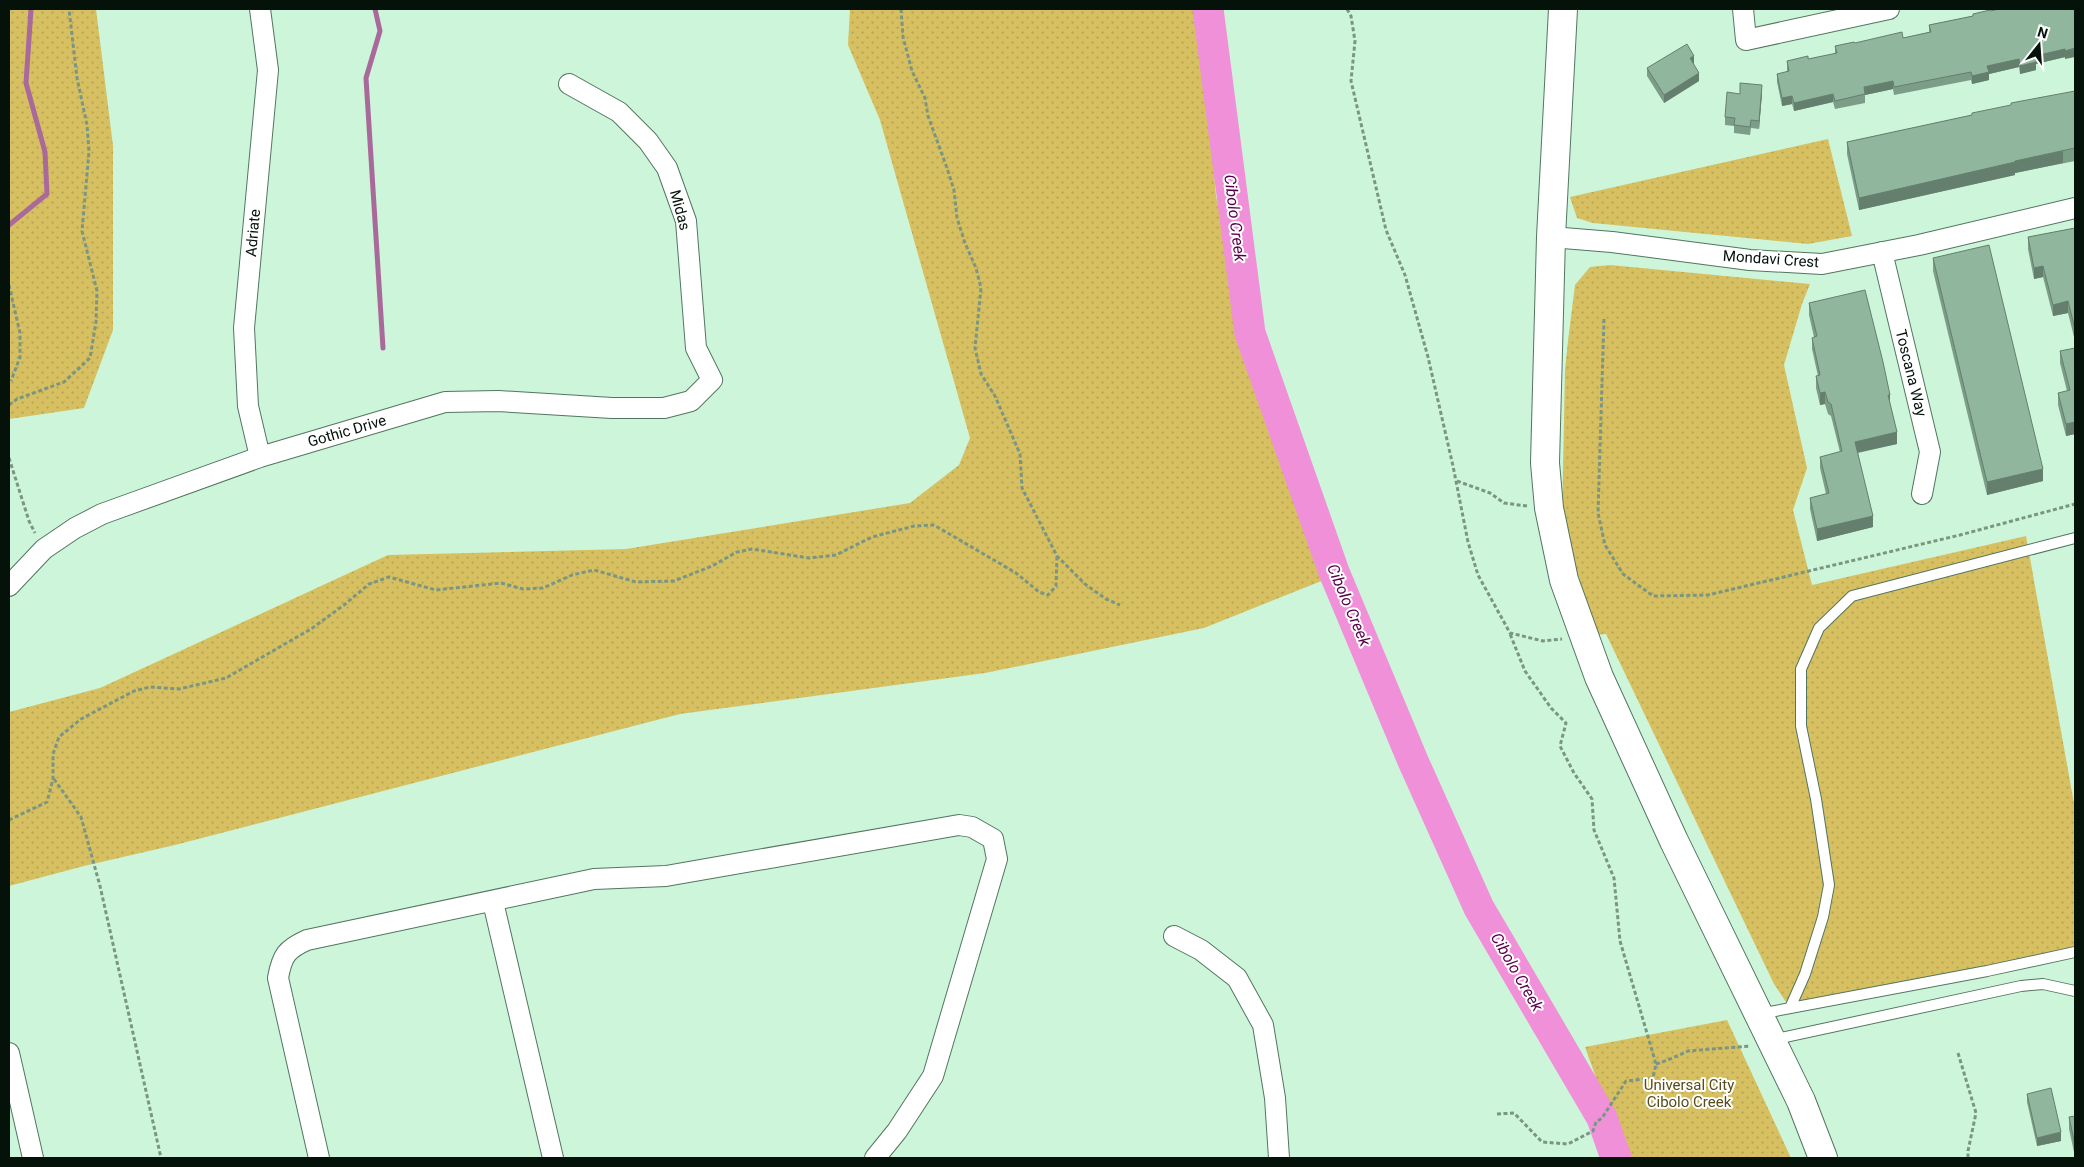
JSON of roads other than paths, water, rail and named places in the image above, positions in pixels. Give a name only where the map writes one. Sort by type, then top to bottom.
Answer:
[{"type":"main road","points":[[1563,9],[1552,237],[1545,463],[1549,508],[1564,580],[1582,635],[1599,677],[1674,841],[1801,1101],[1823,1158]]},
{"type":"street","name":"Adriate","points":[[260,9],[268,70],[244,328],[248,406],[260,457]]},
{"type":"street","points":[[1743,9],[1746,40],[1888,9]]},
{"type":"street","name":"Midas","points":[[569,84],[619,112],[648,141],[667,168],[686,221],[696,348],[712,380]]},
{"type":"street","name":"Mondavi Crest","points":[[1552,237],[1612,242],[1750,260],[1822,264],[2075,208]]},
{"type":"street","name":"Toscana Way","points":[[1882,252],[1930,452],[1922,494]]},
{"type":"street","name":"Gothic Drive","points":[[9,586],[44,549],[75,528],[102,514],[260,457],[445,402],[498,400],[612,408],[664,408],[691,401],[712,380]]},
{"type":"street","points":[[319,1158],[278,978],[281,961],[292,947],[307,940],[494,902],[594,879],[666,876],[960,825],[1000,835],[997,859],[933,1076],[897,1131],[875,1158]]},
{"type":"street","points":[[494,902],[553,1158]]},
{"type":"street","points":[[1174,936],[1201,950],[1237,978],[1263,1024],[1275,1098],[1279,1158]]},
{"type":"street","points":[[9,1053],[33,1158]]},
{"type":"lane","points":[[1790,1008],[1805,974],[1823,917],[1829,885],[1816,799],[1801,726],[1800,669],[1819,628],[1852,596],[2075,538]]},
{"type":"lane","points":[[1758,1014],[2075,952]]},
{"type":"lane","points":[[1771,1040],[2021,986],[2044,984],[2075,991]]},
{"type":"waterway","points":[[9,225],[47,194],[45,152],[26,83],[31,9]]},
{"type":"waterway","points":[[375,9],[380,31],[366,78],[383,348]]},
{"type":"waterway","name":"Cibolo Creek","points":[[1208,9],[1250,333],[1334,572],[1413,761],[1479,908],[1602,1118],[1616,1158]]},
{"type":"park label","name":"Universal City Cibolo Creek","points":[[1689,1094]]}]
